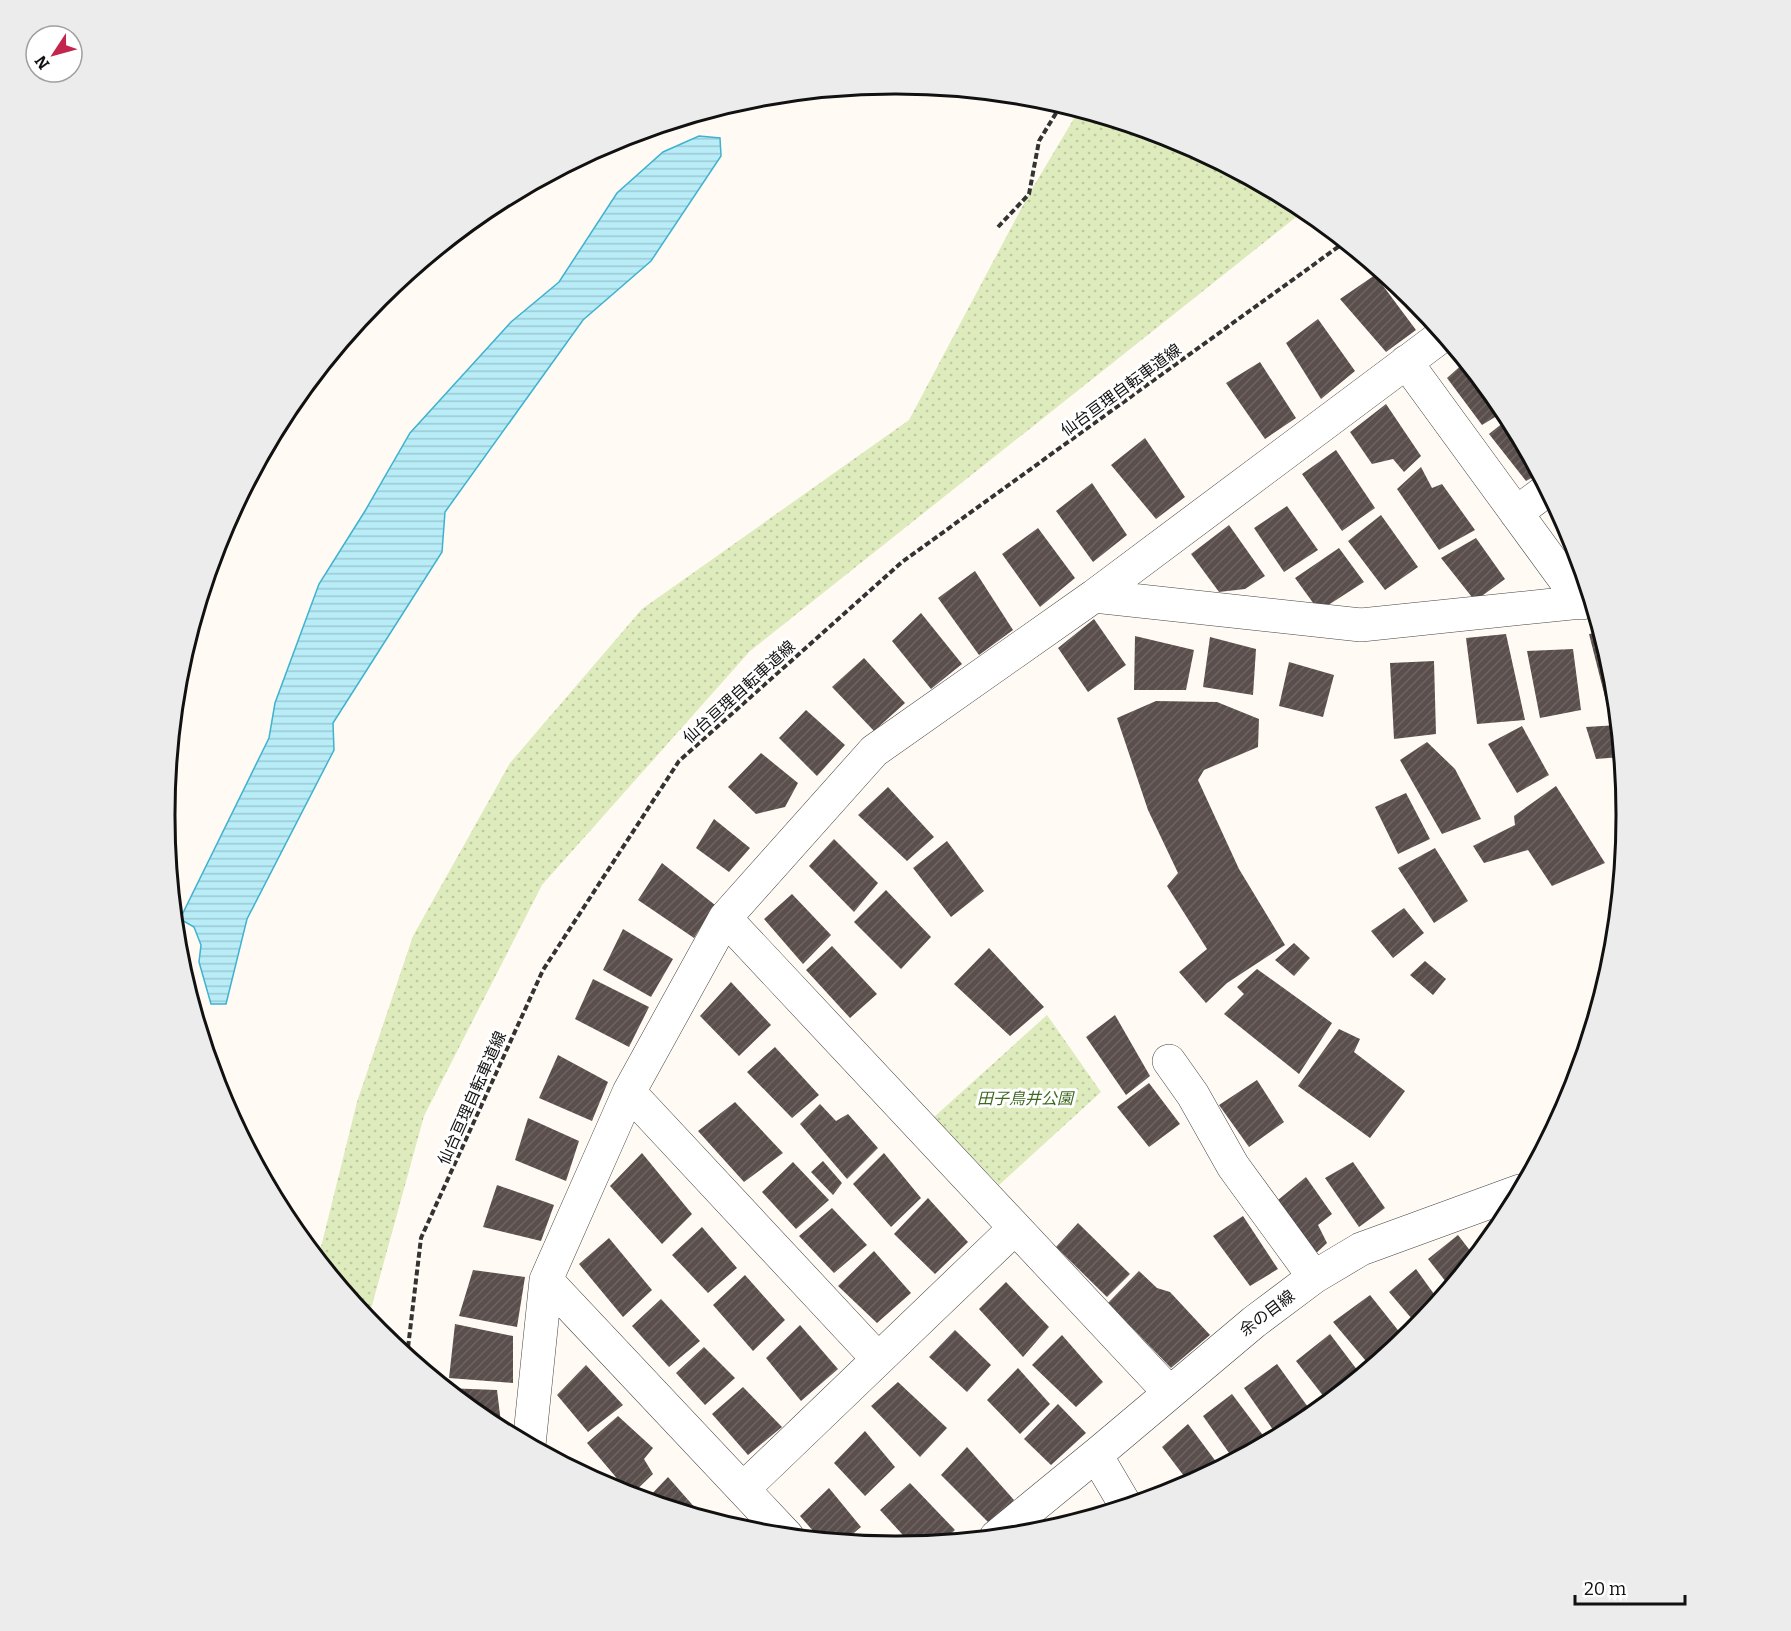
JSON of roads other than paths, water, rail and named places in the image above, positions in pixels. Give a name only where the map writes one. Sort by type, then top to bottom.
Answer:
[{"type":"street","points":[[530,1437],[546,1280],[629,1092],[725,918],[874,752],[1094,596],[1437,339]]},
{"type":"street","points":[[1406,362],[1516,513],[1581,595]]},
{"type":"street","points":[[1516,513],[1541,495]]},
{"type":"street","points":[[1094,596],[1361,625],[1584,602]]},
{"type":"street","points":[[725,918],[1168,1392]]},
{"type":"street","points":[[1169,1061],[1193,1095],[1233,1166],[1314,1277]]},
{"type":"street","points":[[629,1092],[878,1359]]},
{"type":"street","name":"余の目線","points":[[1008,1527],[1168,1392],[1314,1277],[1361,1249],[1508,1195]]},
{"type":"street","points":[[743,1489],[1015,1228]]},
{"type":"street","points":[[546,1280],[778,1527]]},
{"type":"street","points":[[1096,1455],[1122,1500]]},
{"type":"water","points":[[699,136],[720,138],[721,156],[651,261],[583,320],[445,512],[442,552],[333,723],[334,750],[247,919],[226,1004],[211,1004],[199,962],[201,945],[194,927],[183,920],[182,915],[269,738],[275,703],[319,584],[410,433],[511,322],[559,282],[617,193],[663,152]]},
{"type":"park label","name":"田子鳥井公園","points":[[1025,1098]]}]
